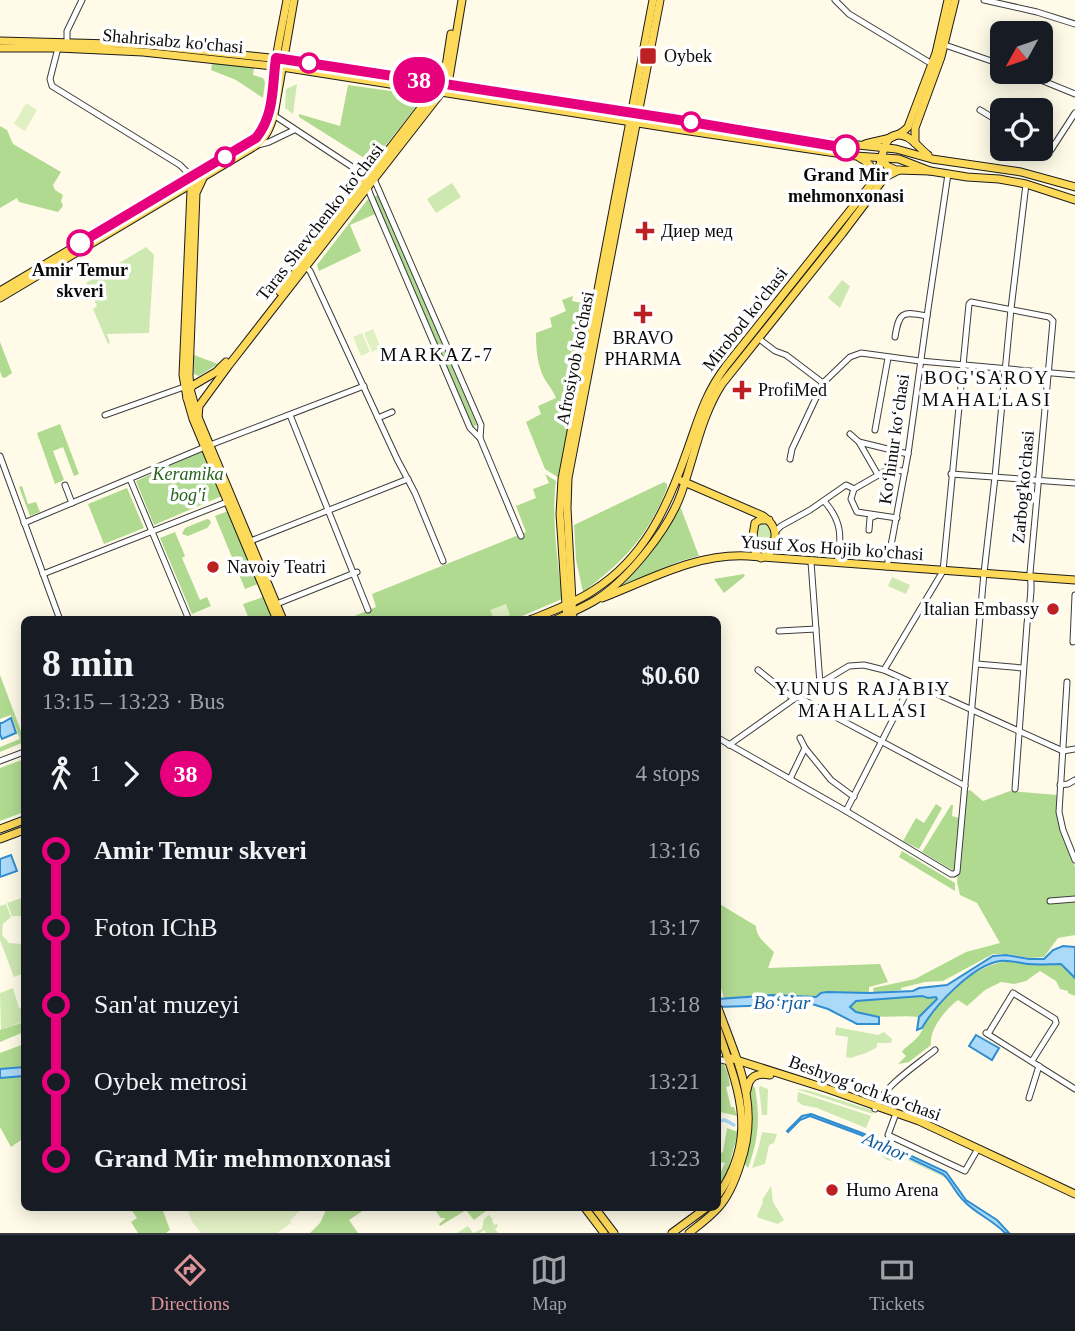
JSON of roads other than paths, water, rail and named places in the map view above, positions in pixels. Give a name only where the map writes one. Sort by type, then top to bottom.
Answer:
[{"type":"main road","points":[[0,298],[175,194],[191,179],[204,176],[255,146],[265,136],[279,63],[286,0]]},
{"type":"main road","points":[[0,291],[253,140],[271,114],[274,86],[294,0]]},
{"type":"main road","name":"Taras Shevchenko ko'chasi","points":[[187,384],[197,383],[226,362],[444,84],[459,0]]},
{"type":"main road","points":[[635,113],[653,0]]},
{"type":"main road","points":[[635,113],[660,0]]},
{"type":"main road","points":[[913,167],[915,128],[951,2]]},
{"type":"main road","points":[[883,148],[888,141],[908,127],[922,101],[945,45],[951,2]]},
{"type":"main road","name":"Shahrisabz ko'chasi","points":[[0,41],[149,45],[444,84],[802,139],[883,148],[938,160],[1021,172],[1075,187]]},
{"type":"main road","name":"Shahrisabz ko'chasi","points":[[0,48],[152,53],[260,65],[279,63],[633,123],[856,156],[899,159],[913,167],[930,171],[1026,184],[1075,200]]},
{"type":"main road","points":[[260,65],[274,86]]},
{"type":"main road","points":[[425,89],[428,95],[426,102]]},
{"type":"main road","name":"Taras Shevchenko ko'chasi","points":[[198,417],[199,407],[215,385],[306,267],[426,102],[439,91]]},
{"type":"main road","name":"Afrosiyob ko'chasi","points":[[569,603],[560,514],[562,479],[635,113]]},
{"type":"main road","name":"Afrosiyob ko'chasi","points":[[566,616],[571,575],[567,515],[568,478],[633,123]]},
{"type":"main road","name":"Shahrisabz ko'chasi","points":[[863,145],[895,136]]},
{"type":"main road","points":[[895,136],[907,137],[938,160]]},
{"type":"main road","name":"Mirobod ko'chasi","points":[[874,186],[883,148]]},
{"type":"main road","points":[[856,156],[871,166],[874,186]]},
{"type":"main road","points":[[882,158],[898,172]]},
{"type":"main road","name":"Mirobod ko'chasi","points":[[539,616],[591,592],[618,570],[646,540],[681,480],[719,389],[874,186],[887,176],[913,167]]},
{"type":"main road","points":[[196,193],[204,176]]},
{"type":"main road","points":[[191,179],[196,193],[187,384],[207,447]]},
{"type":"main road","points":[[191,179],[187,398],[281,616]]},
{"type":"main road","points":[[175,194],[185,198],[190,206]]},
{"type":"main road","name":"Mirobod ko'chasi","points":[[569,616],[595,601],[624,576],[653,543],[671,515],[704,402],[713,384],[839,232]]},
{"type":"main road","points":[[209,376],[208,384],[215,385]]},
{"type":"main road","points":[[187,384],[201,393],[215,385]]},
{"type":"main road","points":[[681,480],[752,512],[769,520],[778,529],[769,554],[761,558],[753,548],[755,516],[752,512]]},
{"type":"main road","points":[[755,523],[769,520]]},
{"type":"main road","points":[[773,545],[777,555],[786,560]]},
{"type":"main road","name":"Yusuf Xos Hojib ko'chasi","points":[[595,601],[692,563],[727,556],[1075,580]]},
{"type":"main road","points":[[571,575],[579,592],[591,592]]},
{"type":"main road","points":[[274,605],[275,616]]},
{"type":"main road","points":[[555,609],[564,616]]},
{"type":"main road","points":[[0,829],[21,821]]},
{"type":"main road","points":[[0,839],[21,831]]},
{"type":"main road","points":[[721,1017],[733,1061],[742,1129],[733,1165],[721,1190]]},
{"type":"main road","points":[[721,1036],[747,1095],[749,1110],[749,1131],[743,1157],[735,1180],[721,1204]]},
{"type":"main road","name":"Beshyogʻoch koʻchasi","points":[[733,1061],[876,1107],[1075,1197]]},
{"type":"main road","name":"Beshyogʻoch koʻchasi","points":[[733,1061],[919,1121],[1075,1197]]},
{"type":"main road","points":[[747,1095],[751,1078],[758,1074],[770,1075]]},
{"type":"main road","points":[[586,1211],[604,1233]]},
{"type":"main road","points":[[597,1211],[614,1233]]},
{"type":"main road","points":[[672,1233],[702,1211]]},
{"type":"main road","points":[[689,1233],[716,1211]]},
{"type":"street","points":[[67,42],[67,31],[82,0]]},
{"type":"street","points":[[835,0],[849,14],[932,64]]},
{"type":"street","points":[[984,0],[1075,24]]},
{"type":"street","points":[[945,45],[990,61]]},
{"type":"street","points":[[58,48],[50,79],[52,86],[180,166],[191,179]]},
{"type":"street","points":[[1052,84],[1075,93]]},
{"type":"street","points":[[980,110],[990,116]]},
{"type":"street","points":[[1053,148],[1075,113]]},
{"type":"street","points":[[271,114],[369,182],[429,305],[481,425],[480,438]]},
{"type":"street","points":[[255,146],[295,130]]},
{"type":"street","name":"Ko‘hinur ko‘chasi","points":[[887,567],[908,454],[948,174]]},
{"type":"street","points":[[369,182],[470,429],[480,438],[521,536]]},
{"type":"street","points":[[721,740],[951,874],[956,873],[984,573],[1026,184]]},
{"type":"street","points":[[306,267],[415,492],[443,561]]},
{"type":"street","name":"Zarbog'ko'chasi","points":[[962,366],[968,304],[971,302],[1052,319],[1037,480],[1030,609],[1015,789]]},
{"type":"street","points":[[419,309],[429,305]]},
{"type":"street","points":[[895,337],[898,321],[904,314],[927,316]]},
{"type":"street","points":[[758,338],[823,383]]},
{"type":"street","points":[[790,459],[792,449],[823,383],[855,354],[1075,375]]},
{"type":"street","points":[[875,430],[888,358]]},
{"type":"street","points":[[884,670],[943,571],[962,366]]},
{"type":"street","name":"Taras Shevchenko ko'chasi","points":[[105,415],[187,384]]},
{"type":"street","points":[[24,523],[364,386]]},
{"type":"street","points":[[378,418],[392,412]]},
{"type":"street","points":[[290,415],[356,573],[368,610]]},
{"type":"street","points":[[850,434],[859,442],[878,475]]},
{"type":"street","points":[[859,442],[908,454]]},
{"type":"street","points":[[0,456],[59,616]]},
{"type":"street","points":[[897,517],[856,512],[851,499],[854,489],[878,475],[891,470],[905,471]]},
{"type":"street","points":[[951,474],[1075,483]]},
{"type":"street","points":[[131,479],[187,616]]},
{"type":"street","points":[[247,542],[408,479]]},
{"type":"street","points":[[65,485],[72,503]]},
{"type":"street","points":[[778,529],[846,485],[854,489]]},
{"type":"street","points":[[43,574],[230,501]]},
{"type":"street","points":[[824,501],[832,510],[840,529],[837,563]]},
{"type":"street","points":[[869,530],[870,518],[878,515]]},
{"type":"street","points":[[811,562],[820,684]]},
{"type":"street","points":[[274,605],[356,573]]},
{"type":"street","points":[[1073,642],[1075,595]]},
{"type":"street","points":[[779,631],[816,629]]},
{"type":"street","points":[[977,664],[1023,668]]},
{"type":"street","points":[[729,745],[796,698],[852,665],[864,665],[884,670],[1063,751],[1075,749]]},
{"type":"street","points":[[758,670],[796,698],[965,786]]},
{"type":"street","points":[[1067,682],[1060,817],[1075,860]]},
{"type":"street","points":[[846,811],[911,684]]},
{"type":"street","points":[[1067,690],[1075,690]]},
{"type":"street","points":[[800,738],[831,780],[853,797]]},
{"type":"street","points":[[790,779],[805,748]]},
{"type":"street","points":[[0,761],[21,753]]},
{"type":"street","points":[[1060,785],[1075,780]]},
{"type":"street","points":[[1049,901],[1075,899]]},
{"type":"street","points":[[1032,1061],[1056,1023],[1055,1019],[1013,993],[987,1033],[1075,1090]]},
{"type":"street","points":[[876,1107],[878,1101],[902,1075],[935,1050]]},
{"type":"street","name":"Beshyogʻoch koʻchasi","points":[[721,1058],[733,1061]]},
{"type":"street","points":[[1029,1098],[1039,1066]]},
{"type":"street","points":[[895,1116],[888,1135],[965,1171],[976,1152]]},
{"type":"water","points":[[11,718],[16,733],[2,739],[0,723]]},
{"type":"water","points":[[11,855],[17,871],[0,877],[0,859]]},
{"type":"water","name":"Bo‘rjar","points":[[1063,946],[1075,947],[1075,978],[1061,964],[1000,961],[989,964],[956,987],[922,1028],[917,1030],[919,1017],[936,997],[856,1001],[850,1007],[856,1012],[879,1017],[879,1024],[857,1024],[812,1004],[721,1007],[721,999],[773,995],[816,997],[827,992],[913,991],[947,985],[993,956],[1044,959],[1053,950]]},
{"type":"water","points":[[976,1035],[999,1048],[992,1060],[969,1046]]},
{"type":"water","points":[[21,1067],[21,1076],[0,1078],[0,1069]]},
{"type":"water","name":"Anhor","points":[[811,1114],[862,1133],[946,1172],[966,1200],[997,1220],[1009,1233],[1005,1233],[969,1206],[943,1174],[861,1135],[810,1116],[800,1120],[787,1131],[802,1116]]},
{"type":"waterway","name":"Anhor","points":[[721,1121],[734,1125]]},
{"type":"place","name":"Oybek","points":[[648,56]]},
{"type":"place","name":"Grand Mir mehmonxonasi","points":[[846,148]]},
{"type":"place","name":"Диер мед","points":[[645,231]]},
{"type":"place","name":"Amir Temur skveri","points":[[80,243]]},
{"type":"place","name":"BRAVO PHARMA","points":[[643,314]]},
{"type":"place","name":"ProfiMed","points":[[742,390]]},
{"type":"place","name":"Navoiy Teatri","points":[[213,567]]},
{"type":"place","name":"Italian Embassy","points":[[1053,609]]},
{"type":"place","name":"Humo Arena","points":[[832,1190]]},
{"type":"district","name":"MARKAZ-7","points":[[437,354]]},
{"type":"district","name":"BOG'SAROY MAHALLASI","points":[[987,388]]},
{"type":"district","name":"YUNUS RAJABIY MAHALLASI","points":[[863,699]]},
{"type":"park label","name":"Keramika bog'i","points":[[188,484]]}]
